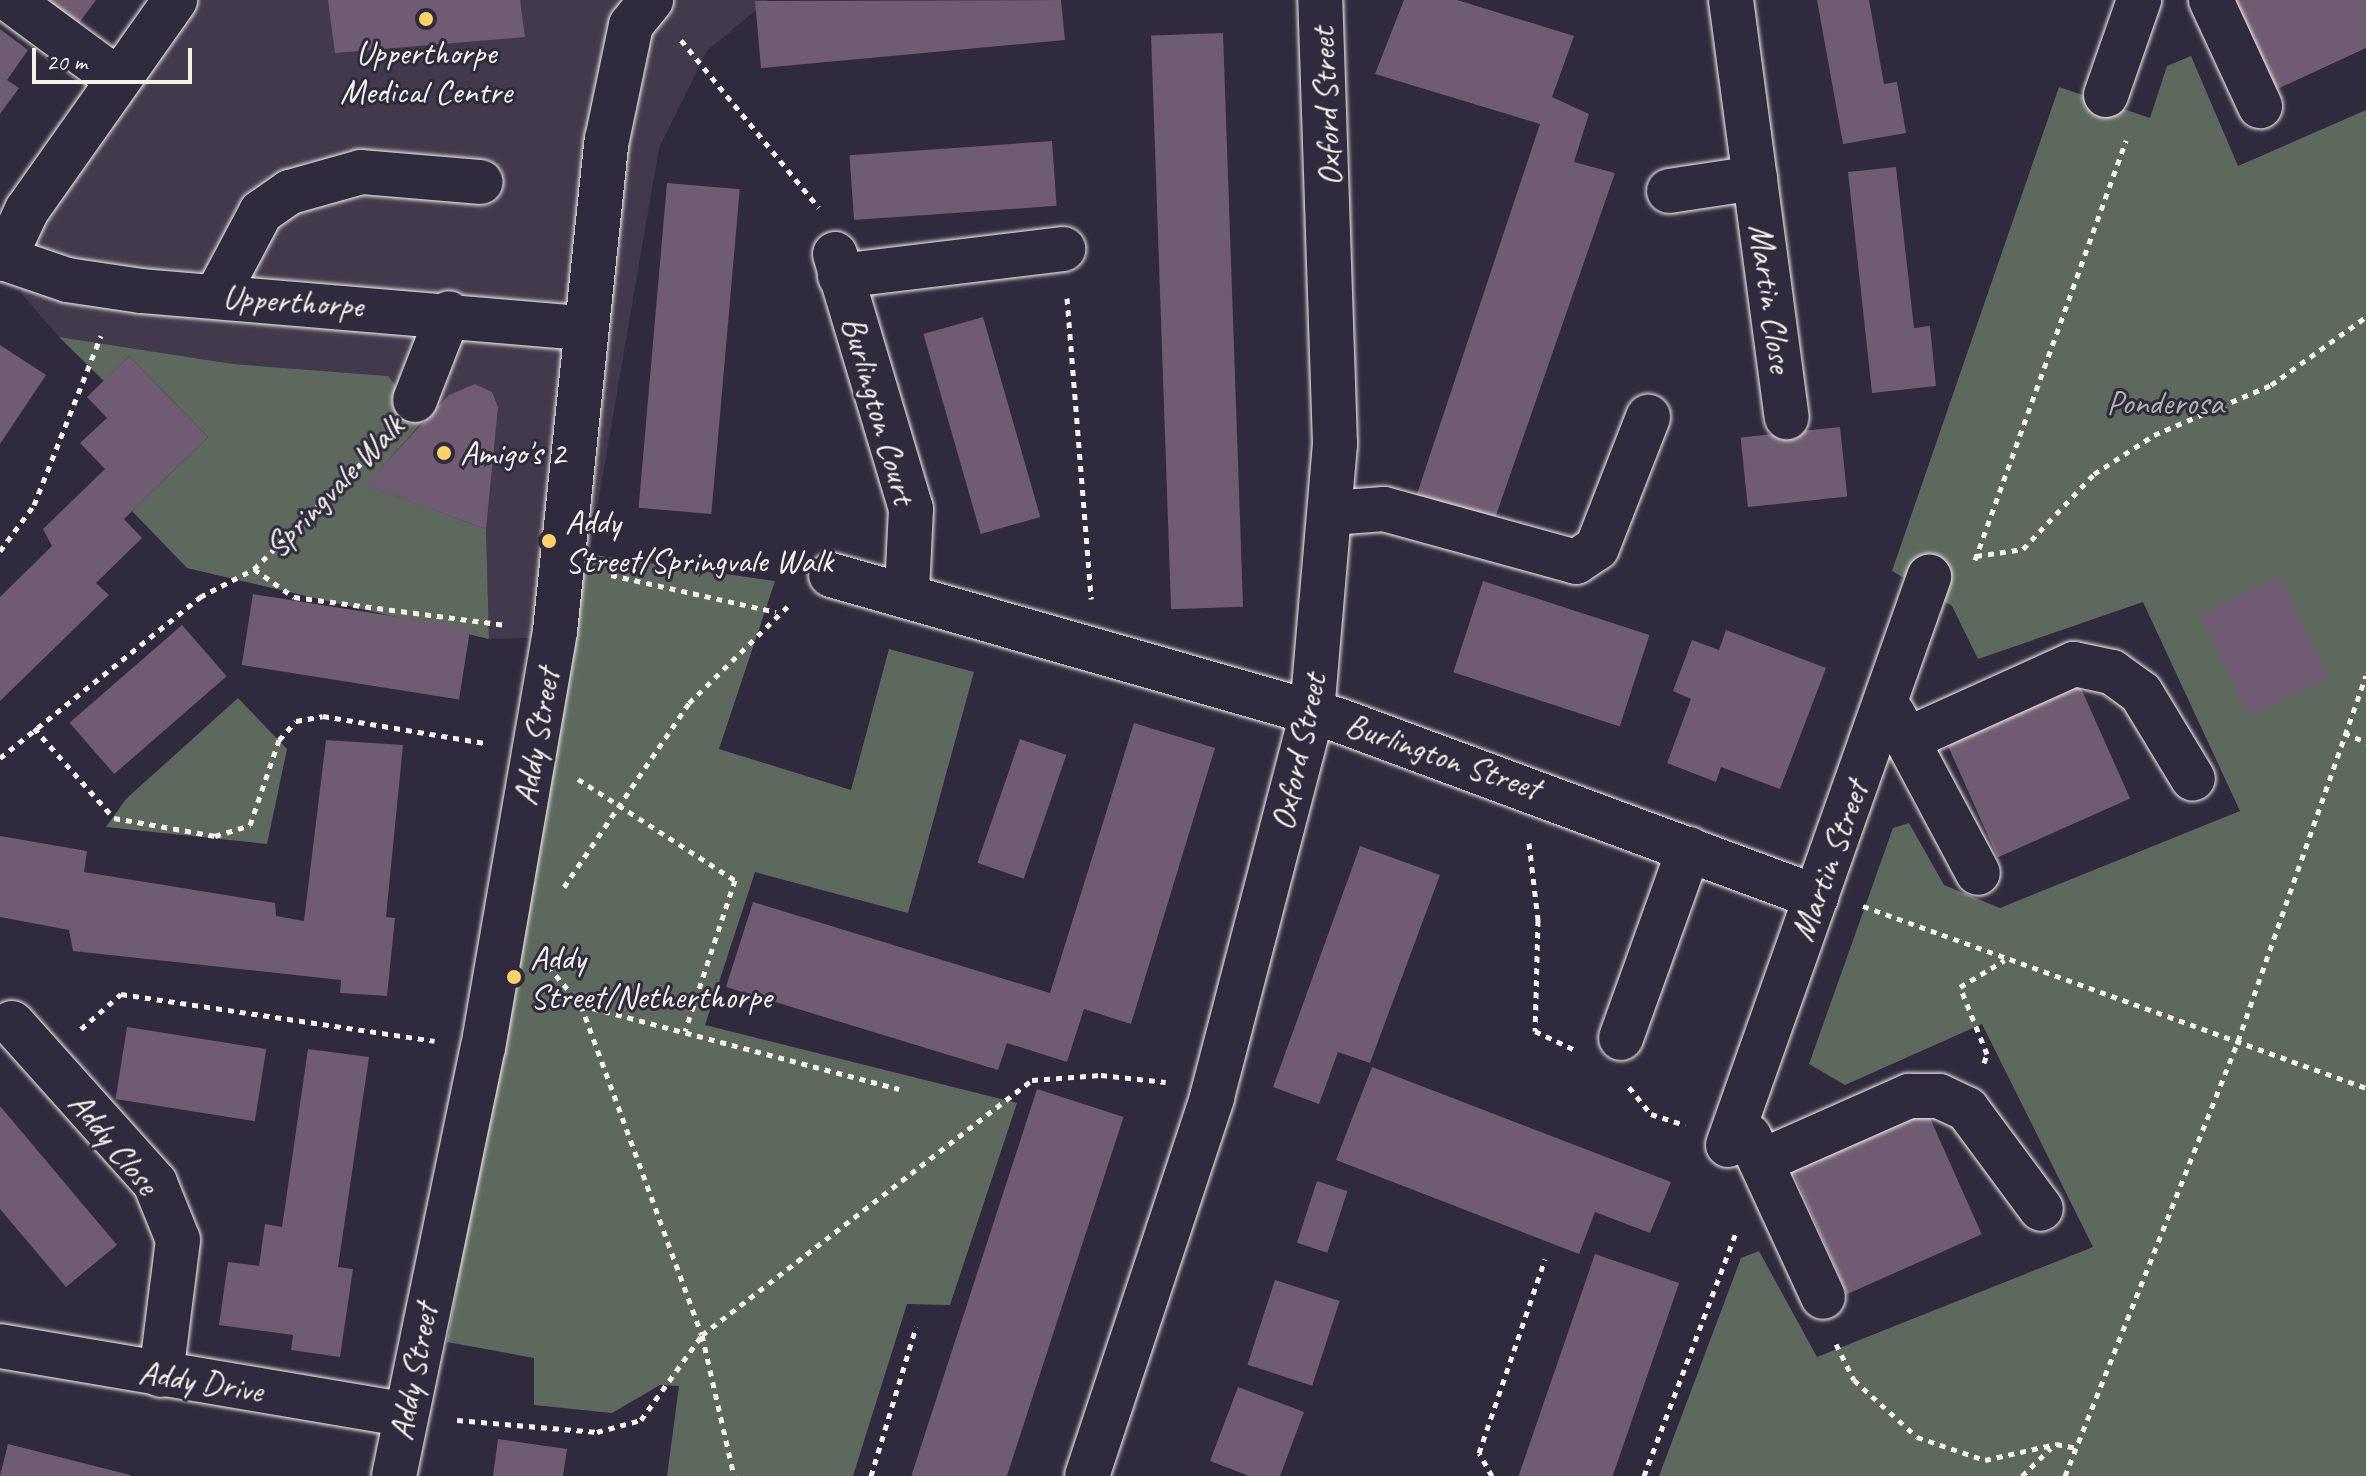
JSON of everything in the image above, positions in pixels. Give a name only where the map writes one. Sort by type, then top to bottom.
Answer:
[{"type":"street","points":[[10,0],[117,79]]},
{"type":"street","name":"Upperthorpe","points":[[175,0],[27,210],[2,258],[120,288],[449,313],[584,328]]},
{"type":"street","name":"Oxford Street","points":[[1087,1476],[1212,1097],[1312,712],[1331,513],[1332,222],[1320,0]]},
{"type":"street","name":"Martin Close","points":[[1731,0],[1787,417]]},
{"type":"street","points":[[2106,95],[2139,0]]},
{"type":"street","points":[[2211,0],[2260,106]]},
{"type":"street","name":"Addy Street","points":[[394,1476],[402,1414],[483,1048],[555,631],[584,328],[607,140],[630,8]]},
{"type":"street","points":[[217,295],[261,212],[290,192],[361,172],[481,182]]},
{"type":"street","name":"Martin Close","points":[[1669,191],[1755,178]]},
{"type":"street","name":"Burlington Court","points":[[907,592],[911,509],[838,265],[1063,249]]},
{"type":"street","name":"Springvale Walk","points":[[415,400],[449,313]]},
{"type":"street","points":[[1331,513],[1384,509],[1576,562],[1597,548],[1648,417]]},
{"type":"street","name":"Burlington Street","points":[[831,575],[907,592],[1096,653],[1312,712],[1521,782],[1689,849],[1817,894]]},
{"type":"street","name":"Martin Street","points":[[1743,1141],[1817,894],[1929,577]]},
{"type":"street","points":[[1908,739],[2074,664],[2112,672],[2141,693],[2193,779]]},
{"type":"street","points":[[1885,702],[1908,739],[1978,873]]},
{"type":"street","points":[[1621,1038],[1689,849]]},
{"type":"street","name":"Addy Close","points":[[12,1023],[155,1183],[178,1240],[161,1375]]},
{"type":"street","points":[[1827,1314],[1743,1141],[1909,1096],[1939,1096],[1967,1109],[2041,1209]]},
{"type":"street","name":"Addy Drive","points":[[0,1346],[402,1414]]},
{"type":"path","points":[[630,8],[676,34],[816,199],[838,265]]},
{"type":"path","points":[[1972,571],[2138,107],[2106,95]]},
{"type":"path","points":[[1063,249],[1096,653]]},
{"type":"path","points":[[0,551],[34,505],[120,288]]},
{"type":"path","points":[[1976,556],[2023,549],[2094,474],[2154,435],[2271,385],[2366,317]]},
{"type":"path","name":"Springvale Walk","points":[[0,758],[200,597],[254,569],[325,507],[415,400]]},
{"type":"path","points":[[560,563],[777,612]]},
{"type":"path","name":"Springvale Walk","points":[[254,569],[294,597],[555,631]]},
{"type":"path","points":[[560,893],[616,802],[689,703],[777,612],[831,575]]},
{"type":"path","points":[[2065,1476],[2238,1041],[2366,676]]},
{"type":"path","points":[[34,728],[114,818],[215,836],[250,825],[279,740],[296,721],[323,716],[533,750],[735,880],[685,1031]]},
{"type":"path","points":[[2344,733],[2366,742]]},
{"type":"path","points":[[1817,894],[2366,1088]]},
{"type":"path","points":[[502,924],[581,1005],[702,1335],[734,1476]]},
{"type":"path","points":[[1967,1109],[1987,1054],[1960,987],[2006,959]]},
{"type":"path","points":[[45,1059],[121,994],[483,1048]]},
{"type":"path","points":[[581,1005],[899,1089]]},
{"type":"path","points":[[402,1414],[612,1428],[641,1420],[702,1335],[1032,1080],[1158,1079],[1212,1097]]},
{"type":"path","points":[[1644,1476],[1740,1220]]},
{"type":"path","points":[[1492,1476],[1479,1453],[1545,1259]]},
{"type":"path","points":[[1827,1314],[1854,1380],[1917,1437],[1985,1460],[2051,1447],[2076,1448]]},
{"type":"path","points":[[871,1476],[916,1327]]},
{"type":"path","points":[[2022,1476],[2051,1447]]},
{"type":"shaded area","points":[[193,0],[768,0],[707,51],[659,148],[575,637],[489,639],[486,529],[365,485],[388,376],[233,364],[59,337],[21,293],[28,228]]},
{"type":"green space","name":"Ponderosa","points":[[2191,56],[2238,166],[2366,110],[2366,1476],[1659,1476],[1741,1258],[1759,1251],[1817,1357],[2093,1247],[1982,1024],[1845,1085],[1809,1064],[1893,828],[1909,823],[1944,885],[2000,908],[2240,811],[2143,602],[1978,659],[1952,606],[1892,571],[2059,87],[2150,118],[2167,66]]},
{"type":"green space","points":[[59,337],[233,364],[388,376],[423,421],[366,485],[486,529],[489,639],[187,568],[132,511],[208,437],[129,356],[104,381]]},
{"type":"green space","points":[[587,554],[775,581],[719,749],[851,790],[889,649],[974,672],[908,913],[755,872],[705,1025],[1017,1103],[950,1305],[907,1304],[853,1476],[667,1476],[679,1386],[660,1385],[612,1413],[534,1405],[534,1358],[447,1342]]},
{"type":"green space","points":[[238,698],[287,749],[267,844],[106,827],[126,799]]},
{"type":"building","points":[[46,0],[96,0],[79,23]]},
{"type":"building","name":"Upperthorpe Medical Centre","points":[[328,0],[520,0],[525,37],[335,53]]},
{"type":"building","points":[[1061,0],[1065,40],[761,68],[755,1]]},
{"type":"building","points":[[1404,0],[1457,0],[1574,36],[1552,97],[1589,114],[1574,162],[1615,173],[1492,527],[1415,500],[1540,124],[1375,74]]},
{"type":"building","points":[[1817,0],[1869,0],[1884,84],[1897,82],[1906,133],[1843,144]]},
{"type":"building","points":[[2234,0],[2366,0],[2366,48],[2275,90]]},
{"type":"building","points":[[0,29],[28,50],[7,80],[19,88],[0,114]]},
{"type":"building","points":[[1223,33],[1243,607],[1171,609],[1151,36]]},
{"type":"building","points":[[1052,141],[1057,206],[854,220],[849,155]]},
{"type":"building","points":[[1896,167],[1914,328],[1930,326],[1936,386],[1872,393],[1848,172]]},
{"type":"building","points":[[667,183],[740,189],[711,514],[639,508]]},
{"type":"building","points":[[983,317],[1040,517],[981,534],[923,334]]},
{"type":"building","points":[[0,345],[46,375],[0,444]]},
{"type":"building","points":[[129,356],[208,437],[124,519],[142,538],[96,583],[109,595],[0,701],[0,597],[52,546],[43,529],[105,469],[80,443],[107,418],[87,397]]},
{"type":"building","name":"Amigo's 2","points":[[475,384],[492,392],[498,407],[486,529],[365,485],[449,395]]},
{"type":"building","points":[[1840,427],[1847,497],[1748,507],[1741,437]]},
{"type":"building","points":[[2279,576],[2328,677],[2249,715],[2200,615]]},
{"type":"building","points":[[1483,581],[1649,635],[1620,726],[1453,672]]},
{"type":"building","points":[[253,594],[470,628],[459,700],[242,665]]},
{"type":"building","points":[[182,625],[227,676],[114,774],[70,723]]},
{"type":"building","points":[[1726,630],[1826,668],[1780,789],[1721,767],[1716,782],[1667,763],[1691,699],[1673,691],[1692,640],[1719,650]]},
{"type":"building","points":[[2076,677],[2130,799],[1998,857],[1944,736]]},
{"type":"building","points":[[1134,723],[1215,748],[1131,1024],[1084,1009],[1067,1062],[1007,1043],[998,1070],[726,987],[753,902],[1050,993]]},
{"type":"building","points":[[1020,739],[1066,755],[1024,879],[977,863]]},
{"type":"building","points":[[326,740],[403,745],[386,917],[395,918],[387,996],[340,993],[341,980],[73,951],[69,930],[0,917],[0,836],[87,851],[84,872],[275,903],[276,916],[304,921]]},
{"type":"building","points":[[1360,846],[1440,875],[1370,1063],[1338,1052],[1319,1104],[1273,1087]]},
{"type":"building","points":[[127,1027],[266,1049],[255,1121],[116,1099]]},
{"type":"building","points":[[308,1049],[369,1057],[338,1267],[353,1269],[340,1357],[291,1350],[293,1335],[219,1325],[228,1262],[259,1266],[265,1224],[282,1227]]},
{"type":"building","points":[[1372,1067],[1671,1182],[1650,1233],[1595,1212],[1579,1254],[1336,1160]]},
{"type":"building","points":[[1037,1089],[1124,1117],[1007,1476],[912,1475]]},
{"type":"building","points":[[0,1106],[117,1245],[66,1287],[0,1209]]},
{"type":"building","points":[[1926,1109],[1982,1234],[1847,1294],[1792,1169]]},
{"type":"building","points":[[1317,1181],[1347,1191],[1327,1253],[1297,1243]]},
{"type":"building","points":[[1595,1254],[1679,1283],[1613,1476],[1519,1476]]},
{"type":"building","points":[[1275,1280],[1340,1301],[1312,1386],[1247,1365]]},
{"type":"building","points":[[1238,1387],[1304,1412],[1280,1476],[1249,1476],[1210,1461]]},
{"type":"building","points":[[498,1439],[567,1449],[563,1476],[493,1476]]},
{"type":"building","points":[[8,1444],[130,1475],[130,1476],[0,1476]]},
{"type":"place","name":"Upperthorpe Medical Centre","points":[[426,19]]},
{"type":"place","name":"Amigo's 2","points":[[444,453]]},
{"type":"place","name":"Addy Street/Springvale Walk","points":[[549,541]]},
{"type":"place","name":"Addy Street/Netherthorpe","points":[[514,977]]}]
